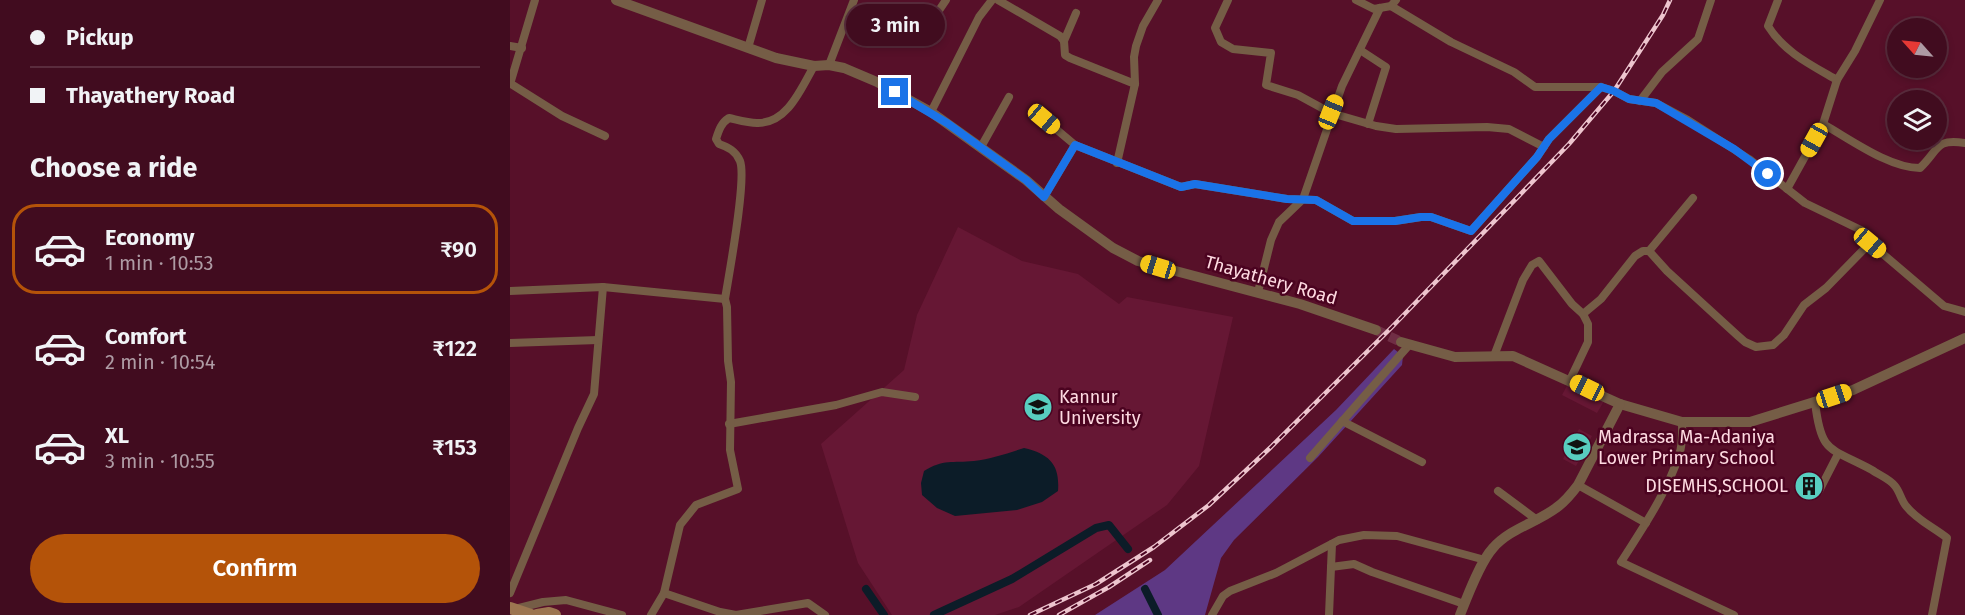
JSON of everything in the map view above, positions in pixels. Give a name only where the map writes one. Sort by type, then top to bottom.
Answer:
[{"type":"main road","points":[[512,608],[531,615]]},
{"type":"main road","points":[[537,615],[549,613],[555,615]]},
{"type":"street","points":[[535,0],[510,84],[562,116],[605,136]]},
{"type":"street","name":"Thayathery Road","points":[[616,0],[776,58],[814,66],[829,64],[877,82],[931,112],[1026,180],[1044,197],[1113,248],[1138,261],[1300,304],[1376,330]]},
{"type":"street","points":[[748,48],[762,0]]},
{"type":"street","points":[[829,64],[854,0]]},
{"type":"street","points":[[925,31],[946,0]]},
{"type":"street","points":[[931,112],[980,17],[992,0]]},
{"type":"street","points":[[998,0],[1060,36],[1064,41]]},
{"type":"street","points":[[1117,163],[1135,84],[1136,46],[1143,26],[1158,0]]},
{"type":"street","points":[[1228,0],[1215,28],[1221,42],[1233,49],[1271,53],[1266,85],[1298,95],[1331,112],[1368,124],[1396,129],[1486,127],[1509,129],[1544,147]]},
{"type":"street","points":[[1356,0],[1374,9],[1393,3],[1451,42],[1514,72],[1535,87],[1601,87],[1629,99],[1656,103],[1688,120],[1749,159],[1805,203],[1863,231],[1870,243],[1944,306],[1965,312]]},
{"type":"street","points":[[1640,101],[1662,72],[1698,39],[1711,0]]},
{"type":"street","points":[[1778,0],[1768,26],[1773,36],[1786,49],[1837,80]]},
{"type":"street","points":[[1787,189],[1823,124],[1837,80],[1856,51],[1880,0]]},
{"type":"street","points":[[1258,292],[1271,240],[1279,222],[1303,199],[1331,112],[1380,8]]},
{"type":"street","points":[[1076,12],[1064,41],[1065,55],[1135,84]]},
{"type":"street","points":[[510,46],[522,48]]},
{"type":"street","points":[[1360,50],[1386,67],[1368,124]]},
{"type":"street","points":[[651,615],[664,592],[680,525],[696,506],[738,489],[730,450],[731,382],[725,299],[740,194],[741,169],[740,160],[729,147],[719,144],[716,139],[717,135],[723,122],[729,118],[759,123],[771,122],[784,113],[814,66]]},
{"type":"street","points":[[1044,119],[1075,145],[1181,187],[1195,184],[1287,199],[1303,199],[1323,203],[1353,221],[1395,221],[1431,217],[1471,231],[1537,157],[1569,117],[1601,87]]},
{"type":"street","points":[[981,147],[1009,97]]},
{"type":"street","points":[[1823,124],[1884,158],[1911,168],[1920,168],[1940,145],[1950,140],[1965,143]]},
{"type":"street","points":[[1044,197],[1075,145]]},
{"type":"street","points":[[1649,251],[1693,198]]},
{"type":"street","points":[[1583,314],[1601,299],[1635,256],[1643,251],[1649,251],[1667,271],[1745,342],[1756,347],[1773,345],[1784,335],[1804,305],[1826,288],[1870,243]]},
{"type":"street","points":[[1494,356],[1523,280],[1532,265],[1539,261],[1572,304],[1583,314],[1588,324],[1588,342],[1570,380]]},
{"type":"street","points":[[510,291],[603,286],[725,299]]},
{"type":"street","points":[[510,593],[594,394],[603,286]]},
{"type":"street","points":[[1310,458],[1405,343],[1455,357],[1513,356],[1620,404],[1682,422],[1750,422],[1853,390],[1965,338]]},
{"type":"street","points":[[510,343],[598,340]]},
{"type":"street","points":[[729,423],[836,405],[882,392],[915,397]]},
{"type":"street","points":[[1815,402],[1822,441],[1838,454],[1870,469],[1895,485],[1904,504],[1914,515],[1947,538],[1932,615]]},
{"type":"street","points":[[1460,615],[1485,560],[1493,548],[1514,531],[1537,520],[1570,496],[1620,404]]},
{"type":"street","points":[[1342,421],[1422,462]]},
{"type":"street","points":[[1682,422],[1680,453],[1646,523],[1621,562],[1734,615]]},
{"type":"street","points":[[1819,491],[1838,454]]},
{"type":"street","points":[[1578,485],[1646,523]]},
{"type":"street","points":[[1498,491],[1537,520]]},
{"type":"street","points":[[1212,615],[1223,596],[1230,591],[1276,573],[1340,540],[1364,535],[1397,536],[1485,560]]},
{"type":"street","points":[[1329,615],[1332,544]]},
{"type":"street","points":[[1331,567],[1359,564],[1381,575],[1464,604]]},
{"type":"street","points":[[664,592],[735,615],[808,603],[825,615]]},
{"type":"street","points":[[512,608],[566,600],[622,615]]},
{"type":"shaded area","name":"Kannur University","points":[[958,227],[1022,261],[1078,274],[1119,304],[1127,297],[1233,317],[1199,466],[1167,505],[1019,607],[995,615],[892,615],[858,563],[821,444],[904,370],[917,315]]},
{"type":"shaded area","points":[[1394,349],[1403,356],[1402,365],[1318,457],[1234,540],[1221,558],[1205,615],[1095,615],[1165,570],[1336,410]]},
{"type":"shaded area","points":[[1569,382],[1604,401],[1597,413],[1562,395]]},
{"type":"shaded area","name":"Madrassa Ma-Adaniya Lower Primary School","points":[[1579,429],[1592,436],[1576,466],[1563,459]]},
{"type":"water","points":[[1024,448],[1047,457],[1057,474],[1058,491],[1042,502],[1017,510],[955,516],[937,508],[922,495],[921,483],[924,471],[931,467],[948,462],[987,459]]},
{"type":"waterway","points":[[934,615],[1012,579],[1096,528],[1109,525],[1128,549]]},
{"type":"waterway","points":[[866,589],[884,615]]},
{"type":"waterway","points":[[1145,589],[1158,615]]},
{"type":"tunnel","points":[[1376,330],[1401,342]]},
{"type":"railway","points":[[1030,615],[1096,584],[1154,547],[1209,505],[1271,447],[1392,327],[1569,144],[1614,91],[1663,15],[1670,0]]},
{"type":"railway","points":[[1059,615],[1109,587],[1150,560]]},
{"type":"place","name":"Kannur University","points":[[1038,407]]},
{"type":"place","name":"Madrassa Ma-Adaniya Lower Primary School","points":[[1577,447]]},
{"type":"place","name":"DISEMHS,SCHOOL","points":[[1809,486]]},
{"type":"route","points":[[895,92],[947,123],[1026,180],[1044,197],[1075,145],[1181,187],[1195,184],[1287,199],[1316,200],[1353,221],[1366,219],[1395,221],[1431,217],[1471,231],[1537,157],[1549,139],[1601,87],[1629,99],[1656,103],[1734,149],[1768,174]]}]
